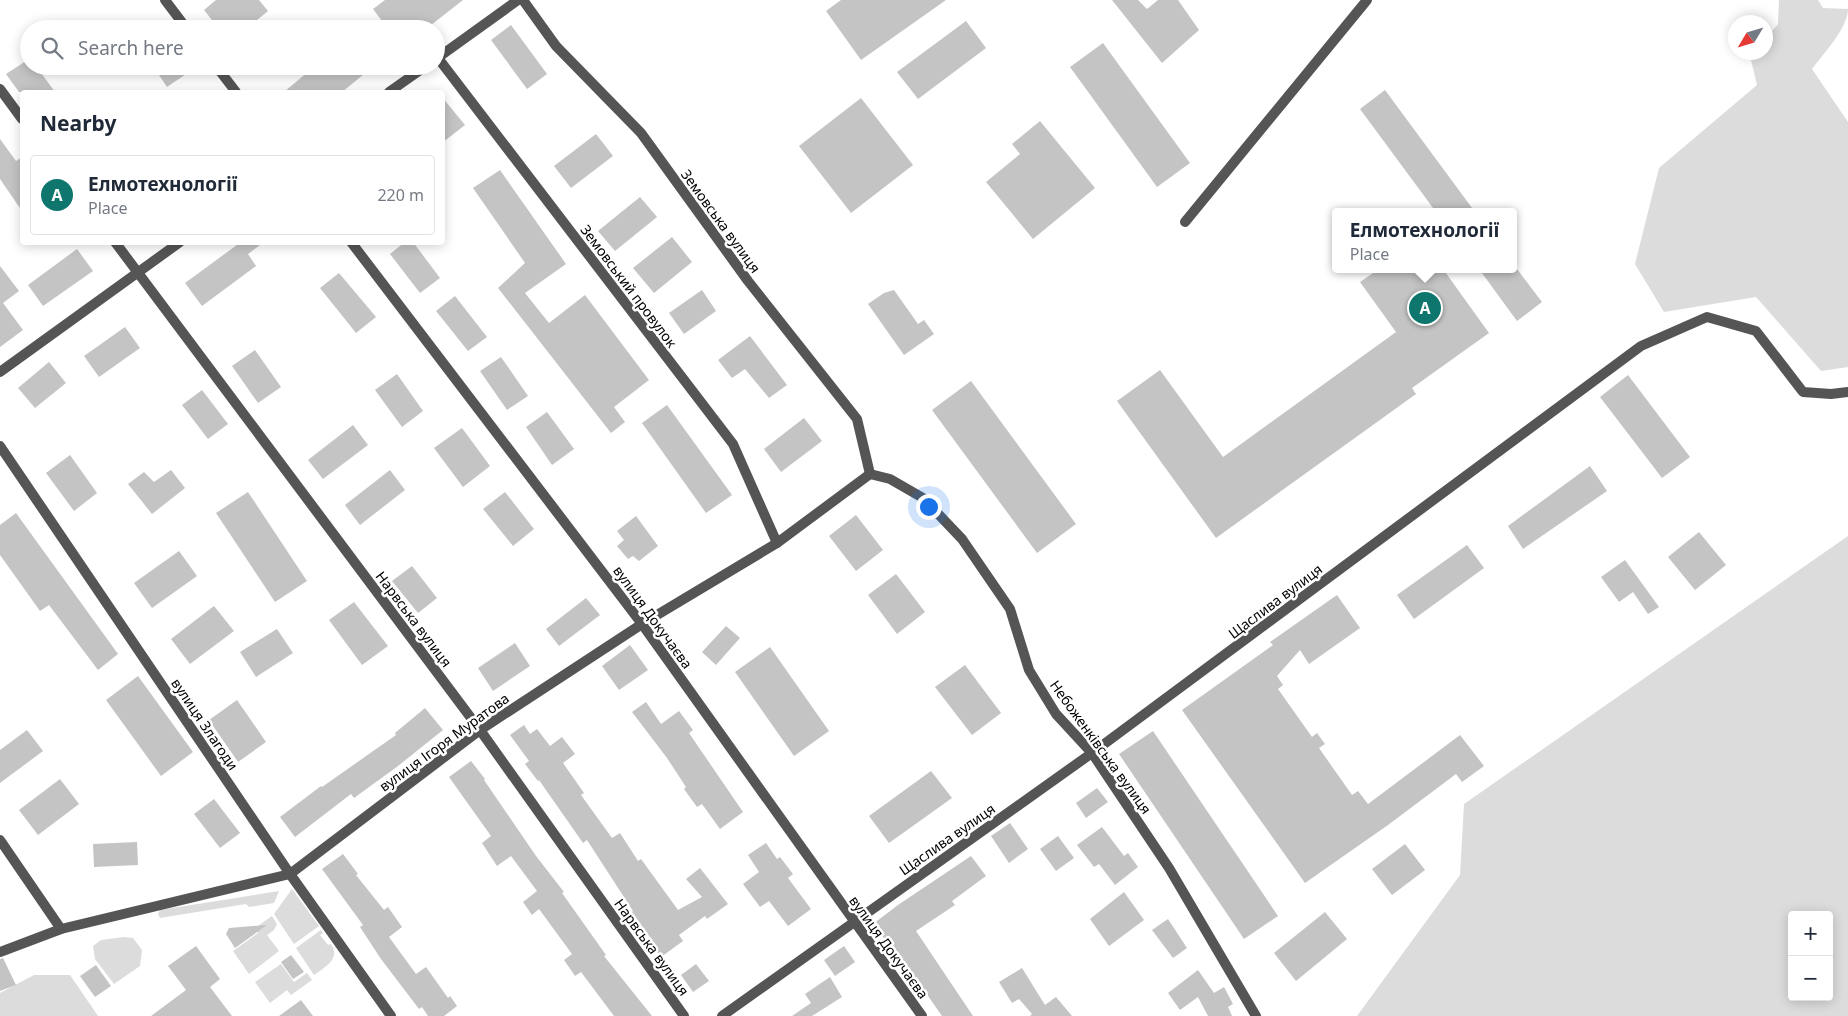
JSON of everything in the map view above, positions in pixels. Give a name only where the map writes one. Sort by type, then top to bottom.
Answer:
[{"type":"street","points":[[165,0],[180,20]]},
{"type":"street","points":[[445,52],[518,0]]},
{"type":"street","name":"Земовська вулиця","points":[[523,0],[556,46],[641,133],[748,281],[857,418],[870,474]]},
{"type":"street","points":[[1185,222],[1367,0]]},
{"type":"street","name":"Земовський провулок","points":[[445,68],[733,444],[777,543]]},
{"type":"street","points":[[223,75],[234,90]]},
{"type":"street","points":[[392,90],[413,75]]},
{"type":"street","points":[[0,88],[20,116]]},
{"type":"street","name":"Нарвська вулиця","points":[[117,245],[480,730],[684,1016]]},
{"type":"street","points":[[0,372],[176,245]]},
{"type":"street","name":"вулиця Докучаєва","points":[[353,245],[642,624],[922,1016]]},
{"type":"street","name":"Щаслива вулиця","points":[[722,1016],[1092,753],[1642,346],[1707,317],[1756,331],[1803,392],[1831,394],[1848,392]]},
{"type":"street","name":"вулиця Злагоди","points":[[0,446],[290,874],[391,1016]]},
{"type":"street","name":"вулиця Ігоря Муратова","points":[[0,952],[61,928],[290,874],[480,730],[642,624],[777,543],[870,474]]},
{"type":"street","name":"Небоженківська вулиця","points":[[870,474],[890,479],[923,498],[962,539],[1010,610],[1029,670],[1051,706],[1092,753],[1169,868],[1256,1016]]},
{"type":"street","points":[[0,840],[61,928]]},
{"type":"shaded area","points":[[1779,0],[1818,0],[1823,8],[1848,9],[1840,32],[1812,69],[1848,122],[1848,367],[1821,371],[1756,297],[1664,312],[1635,264],[1659,168],[1757,85],[1751,60],[1773,60],[1773,30],[1778,24]]},
{"type":"shaded area","points":[[1848,536],[1848,1016],[1357,1016],[1460,875],[1464,804]]},
{"type":"shaded area","points":[[292,889],[319,926],[294,944],[274,914]]},
{"type":"shaded area","points":[[279,891],[274,903],[249,907],[246,904],[160,918],[158,914],[160,910]]},
{"type":"shaded area","points":[[272,916],[277,924],[274,930],[267,935],[279,951],[249,974],[233,951],[258,933],[255,928]]},
{"type":"shaded area","points":[[321,930],[323,933],[320,935],[328,945],[331,944],[334,954],[327,966],[314,975],[296,948]]},
{"type":"shaded area","points":[[124,937],[133,938],[142,950],[140,966],[114,984],[95,959],[93,946],[101,940]]},
{"type":"shaded area","points":[[281,964],[294,982],[307,973],[312,980],[291,995],[287,990],[270,1003],[255,982]]},
{"type":"shaded area","points":[[34,975],[70,975],[98,1016],[0,1016],[0,993]]},
{"type":"building","points":[[216,0],[259,0],[268,11],[257,20],[212,20],[204,10]]},
{"type":"building","points":[[385,0],[463,0],[437,20],[381,20],[373,9]]},
{"type":"building","points":[[841,0],[946,0],[861,60],[826,11]]},
{"type":"building","points":[[1112,0],[1138,0],[1147,9],[1158,0],[1178,0],[1199,30],[1162,63]]},
{"type":"building","points":[[966,21],[986,48],[918,99],[897,72]]},
{"type":"building","points":[[511,25],[547,74],[527,89],[491,40]]},
{"type":"building","points":[[1103,43],[1190,163],[1157,187],[1070,67]]},
{"type":"building","points":[[20,65],[20,75],[43,75],[54,90],[20,90],[19,92],[6,74]]},
{"type":"building","points":[[159,75],[185,75],[167,87]]},
{"type":"building","points":[[304,75],[363,75],[344,90],[286,90]]},
{"type":"building","points":[[1385,90],[1472,208],[1433,208],[1360,109]]},
{"type":"building","points":[[861,98],[913,165],[851,213],[799,146]]},
{"type":"building","points":[[445,101],[465,125],[445,141]]},
{"type":"building","points":[[1040,121],[1095,188],[1033,239],[986,182],[1020,154],[1012,144]]},
{"type":"building","points":[[596,134],[613,156],[571,188],[554,166]]},
{"type":"building","points":[[0,139],[16,161],[20,158],[20,208],[0,179]]},
{"type":"building","points":[[500,170],[566,264],[525,293],[549,323],[585,295],[649,380],[614,407],[625,422],[611,433],[498,288],[525,263],[473,188]]},
{"type":"building","points":[[640,197],[657,217],[615,251],[598,231]]},
{"type":"building","points":[[672,237],[692,262],[654,293],[633,268]]},
{"type":"building","points":[[237,245],[260,245],[248,254],[256,266],[202,306],[185,283]]},
{"type":"building","points":[[401,245],[415,245],[440,278],[420,293],[390,254]]},
{"type":"building","points":[[77,249],[93,271],[43,306],[28,285]]},
{"type":"building","points":[[0,266],[19,291],[3,303],[23,330],[0,347]]},
{"type":"building","points":[[1517,269],[1542,302],[1517,321],[1482,273],[1517,273]]},
{"type":"building","points":[[339,273],[376,317],[356,333],[320,288]]},
{"type":"building","points":[[1373,273],[1446,273],[1489,333],[1412,388],[1416,394],[1216,538],[1117,401],[1160,370],[1223,457],[1396,332],[1360,282]]},
{"type":"building","points":[[702,290],[716,311],[684,334],[669,313]]},
{"type":"building","points":[[894,290],[918,324],[924,320],[934,334],[904,355],[868,304],[884,293]]},
{"type":"building","points":[[455,296],[487,337],[468,351],[436,311]]},
{"type":"building","points":[[125,327],[140,348],[99,377],[84,356]]},
{"type":"building","points":[[750,336],[787,385],[769,398],[745,369],[732,378],[718,360]]},
{"type":"building","points":[[255,350],[281,387],[258,403],[232,366]]},
{"type":"building","points":[[501,357],[528,396],[507,410],[480,371]]},
{"type":"building","points":[[49,362],[66,383],[35,408],[18,388]]},
{"type":"building","points":[[397,374],[423,411],[402,427],[375,390]]},
{"type":"building","points":[[1628,375],[1690,457],[1662,478],[1600,397]]},
{"type":"building","points":[[971,381],[1076,524],[1037,553],[932,410]]},
{"type":"building","points":[[202,390],[228,424],[208,439],[182,405]]},
{"type":"building","points":[[667,405],[732,495],[706,513],[642,423]]},
{"type":"building","points":[[547,412],[574,449],[552,465],[526,427]]},
{"type":"building","points":[[804,418],[822,441],[781,472],[764,449]]},
{"type":"building","points":[[353,425],[368,445],[323,479],[308,460]]},
{"type":"building","points":[[462,428],[490,466],[463,487],[434,448]]},
{"type":"building","points":[[70,455],[97,493],[74,511],[46,473]]},
{"type":"building","points":[[1590,466],[1607,491],[1523,549],[1508,526]]},
{"type":"building","points":[[171,470],[185,488],[152,514],[128,484],[144,472],[154,482]]},
{"type":"building","points":[[390,470],[405,490],[360,525],[345,505]]},
{"type":"building","points":[[248,492],[307,581],[275,602],[216,513]]},
{"type":"building","points":[[505,492],[534,529],[513,546],[483,509]]},
{"type":"building","points":[[16,513],[118,654],[98,670],[49,605],[40,611],[0,555],[0,525]]},
{"type":"building","points":[[856,515],[883,550],[856,571],[829,536]]},
{"type":"building","points":[[636,516],[658,546],[639,561],[633,556],[628,559],[617,546],[624,540],[617,531]]},
{"type":"building","points":[[1699,532],[1726,565],[1695,590],[1668,557]]},
{"type":"building","points":[[1467,545],[1484,568],[1414,619],[1397,595]]},
{"type":"building","points":[[179,551],[197,576],[152,608],[134,583]]},
{"type":"building","points":[[1625,560],[1659,607],[1648,614],[1633,592],[1619,602],[1601,577]]},
{"type":"building","points":[[412,566],[437,598],[418,613],[392,581]]},
{"type":"building","points":[[896,574],[925,612],[897,634],[868,595]]},
{"type":"building","points":[[1337,595],[1360,628],[1309,664],[1300,650],[1277,676],[1283,685],[1278,689],[1312,737],[1317,733],[1325,744],[1319,748],[1352,795],[1358,791],[1368,804],[1460,735],[1484,766],[1462,782],[1456,774],[1388,825],[1305,883],[1182,710],[1273,645],[1270,642]]},
{"type":"building","points":[[586,598],[600,615],[559,646],[546,629]]},
{"type":"building","points":[[354,602],[388,646],[362,665],[329,620]]},
{"type":"building","points":[[214,606],[234,631],[190,664],[171,639]]},
{"type":"building","points":[[726,626],[740,638],[716,665],[702,652]]},
{"type":"building","points":[[277,629],[293,653],[256,677],[240,652]]},
{"type":"building","points":[[515,643],[530,666],[493,691],[478,668]]},
{"type":"building","points":[[630,645],[648,670],[619,690],[602,666]]},
{"type":"building","points":[[770,647],[829,731],[794,756],[735,672]]},
{"type":"building","points":[[965,665],[1001,713],[972,735],[935,687]]},
{"type":"building","points":[[138,676],[193,752],[161,776],[106,700]]},
{"type":"building","points":[[237,700],[266,742],[238,762],[209,720]]},
{"type":"building","points":[[646,702],[661,724],[679,711],[693,730],[689,733],[743,812],[720,829],[702,804],[697,807],[684,789],[686,787],[667,758],[632,712]]},
{"type":"building","points":[[425,708],[443,730],[354,798],[351,794],[295,837],[280,817],[321,786],[396,735],[395,733]]},
{"type":"building","points":[[524,725],[530,734],[537,729],[550,746],[562,737],[575,754],[563,763],[584,793],[581,795],[612,838],[620,833],[638,861],[641,859],[678,910],[702,897],[686,879],[700,868],[728,904],[707,919],[705,916],[679,935],[683,941],[661,957],[587,840],[583,843],[539,780],[525,764],[529,761],[510,735]]},
{"type":"building","points":[[27,730],[43,751],[0,783],[0,750]]},
{"type":"building","points":[[1153,731],[1278,916],[1244,939],[1119,754]]},
{"type":"building","points":[[471,761],[536,856],[564,892],[562,893],[606,955],[604,956],[652,1016],[614,1016],[581,972],[575,976],[564,960],[572,954],[539,909],[532,915],[523,902],[537,891],[511,856],[497,866],[482,843],[491,836],[449,777]]},
{"type":"building","points":[[931,771],[952,798],[889,843],[869,816]]},
{"type":"building","points":[[60,779],[79,804],[38,835],[19,810]]},
{"type":"building","points":[[1097,788],[1108,802],[1086,818],[1076,803]]},
{"type":"building","points":[[214,799],[240,833],[220,848],[194,814]]},
{"type":"building","points":[[1010,823],[1028,849],[1009,863],[991,836]]},
{"type":"building","points":[[1102,827],[1124,856],[1128,853],[1138,867],[1115,885],[1099,864],[1094,867],[1077,845]]},
{"type":"building","points":[[1058,836],[1074,858],[1056,871],[1040,849]]},
{"type":"building","points":[[137,842],[138,865],[94,867],[93,844]]},
{"type":"building","points":[[766,843],[777,859],[780,857],[793,874],[788,878],[811,909],[788,926],[769,901],[760,907],[743,884],[759,872],[748,855]]},
{"type":"building","points":[[1405,844],[1425,870],[1392,895],[1372,869]]},
{"type":"building","points":[[343,854],[358,874],[356,875],[384,910],[388,907],[402,927],[389,937],[416,974],[426,967],[448,998],[450,996],[457,1006],[444,1016],[428,1016],[422,1007],[419,1009],[381,959],[360,927],[363,925],[322,869]]},
{"type":"building","points":[[971,856],[986,876],[952,901],[955,905],[916,931],[973,1016],[942,1016],[892,944],[890,946],[873,924]]},
{"type":"building","points":[[1124,892],[1144,920],[1109,946],[1090,919]]},
{"type":"building","points":[[1325,912],[1347,939],[1296,981],[1274,953]]},
{"type":"building","points":[[1168,919],[1187,948],[1173,958],[1152,930]]},
{"type":"building","points":[[267,925],[235,948],[226,934],[229,928]]},
{"type":"building","points":[[196,946],[220,979],[210,987],[232,1016],[151,1016],[186,990],[168,966]]},
{"type":"building","points":[[844,946],[855,962],[835,976],[824,960]]},
{"type":"building","points":[[291,955],[304,972],[293,979],[281,962]]},
{"type":"building","points":[[3,958],[16,985],[0,991],[0,959]]},
{"type":"building","points":[[696,964],[709,981],[693,992],[681,975]]},
{"type":"building","points":[[96,965],[111,986],[95,997],[80,976]]},
{"type":"building","points":[[1022,968],[1045,1005],[1056,997],[1072,1016],[1030,1016],[1032,1014],[1019,999],[1012,1003],[999,982]]},
{"type":"building","points":[[1198,970],[1214,993],[1224,987],[1233,1004],[1228,1007],[1232,1016],[1208,1016],[1198,997],[1180,1010],[1168,993]]},
{"type":"building","points":[[830,977],[842,997],[812,1016],[792,1016],[811,1003],[805,994]]},
{"type":"building","points":[[301,1000],[313,1016],[279,1016]]},
{"type":"place","name":"Елмотехнології","points":[[1425,308]]}]
